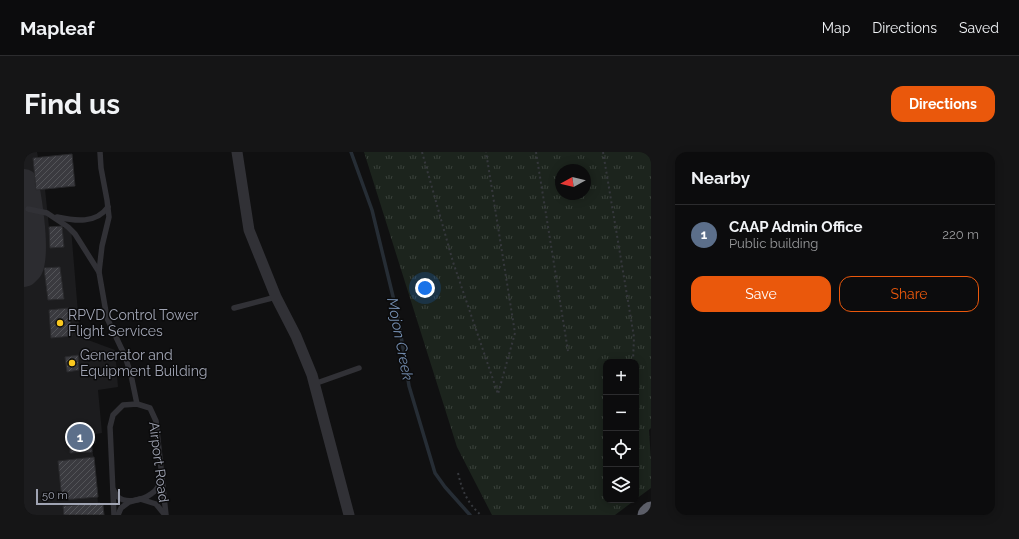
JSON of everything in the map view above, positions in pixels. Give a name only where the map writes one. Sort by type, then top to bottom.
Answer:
[{"type":"highway","points":[[648,515],[651,512]]},
{"type":"street","points":[[237,152],[249,230],[276,297],[296,336],[314,384],[349,515]]},
{"type":"lane","points":[[100,152],[101,168],[108,207],[108,224],[102,246],[99,272],[108,318],[125,356],[131,375],[137,404]]},
{"type":"lane","points":[[51,216],[68,220],[85,221],[100,216],[108,207]]},
{"type":"lane","points":[[28,209],[47,213],[75,234],[99,272]]},
{"type":"lane","points":[[234,308],[276,297]]},
{"type":"lane","points":[[314,384],[358,368]]},
{"type":"lane","name":"Airport Road","points":[[114,515],[110,427],[113,415],[123,405],[137,404],[150,408],[156,422],[165,515]]},
{"type":"lane","points":[[118,515],[121,508],[130,502],[151,494],[159,486],[162,475]]},
{"type":"lane","points":[[112,489],[118,497],[125,500],[140,499],[156,504],[165,515]]},
{"type":"path","points":[[422,152],[453,262],[498,394],[515,332],[486,152]]},
{"type":"path","points":[[536,152],[568,351]]},
{"type":"path","points":[[603,152],[634,337],[633,359]]},
{"type":"path","points":[[458,473],[460,485],[466,499],[480,515]]},
{"type":"shaded area","points":[[24,152],[37,152],[38,157],[33,158],[36,190],[45,189],[49,227],[62,226],[62,228],[71,228],[80,337],[115,350],[118,387],[98,390],[102,433],[95,434],[96,443],[92,444],[98,503],[100,503],[104,515],[24,515]]},
{"type":"green space","points":[[364,152],[651,152],[651,428],[649,430],[651,488],[639,497],[639,359],[603,359],[603,503],[631,503],[615,515],[492,515],[457,447]]},
{"type":"building","points":[[72,154],[75,186],[36,190],[33,158]]},
{"type":"building","points":[[62,226],[64,247],[50,248],[49,227]]},
{"type":"building","points":[[60,267],[64,299],[48,300],[44,268]]},
{"type":"building","name":"RPVD Control Tower Flight Services","points":[[69,308],[72,336],[51,338],[49,310]]},
{"type":"building","name":"Generator and Equipment Building","points":[[78,355],[79,370],[67,372],[65,357]]},
{"type":"building","points":[[91,429],[92,452],[70,453],[69,431]]},
{"type":"building","points":[[94,457],[98,497],[62,500],[58,461]]},
{"type":"building","points":[[100,503],[100,505],[103,505],[104,515],[64,515],[63,506]]},
{"type":"waterway","name":"Mojon Creek","points":[[351,152],[372,210],[398,317],[409,386],[435,473],[445,487],[470,515]]},
{"type":"taxiway","points":[[24,184],[31,239],[30,261],[28,268],[24,272]]},
{"type":"place","name":"RPVD Control Tower Flight Services","points":[[60,323]]},
{"type":"place","name":"Generator and Equipment Building","points":[[72,363]]},
{"type":"place","name":"CAAP Admin Office","points":[[80,437]]}]
